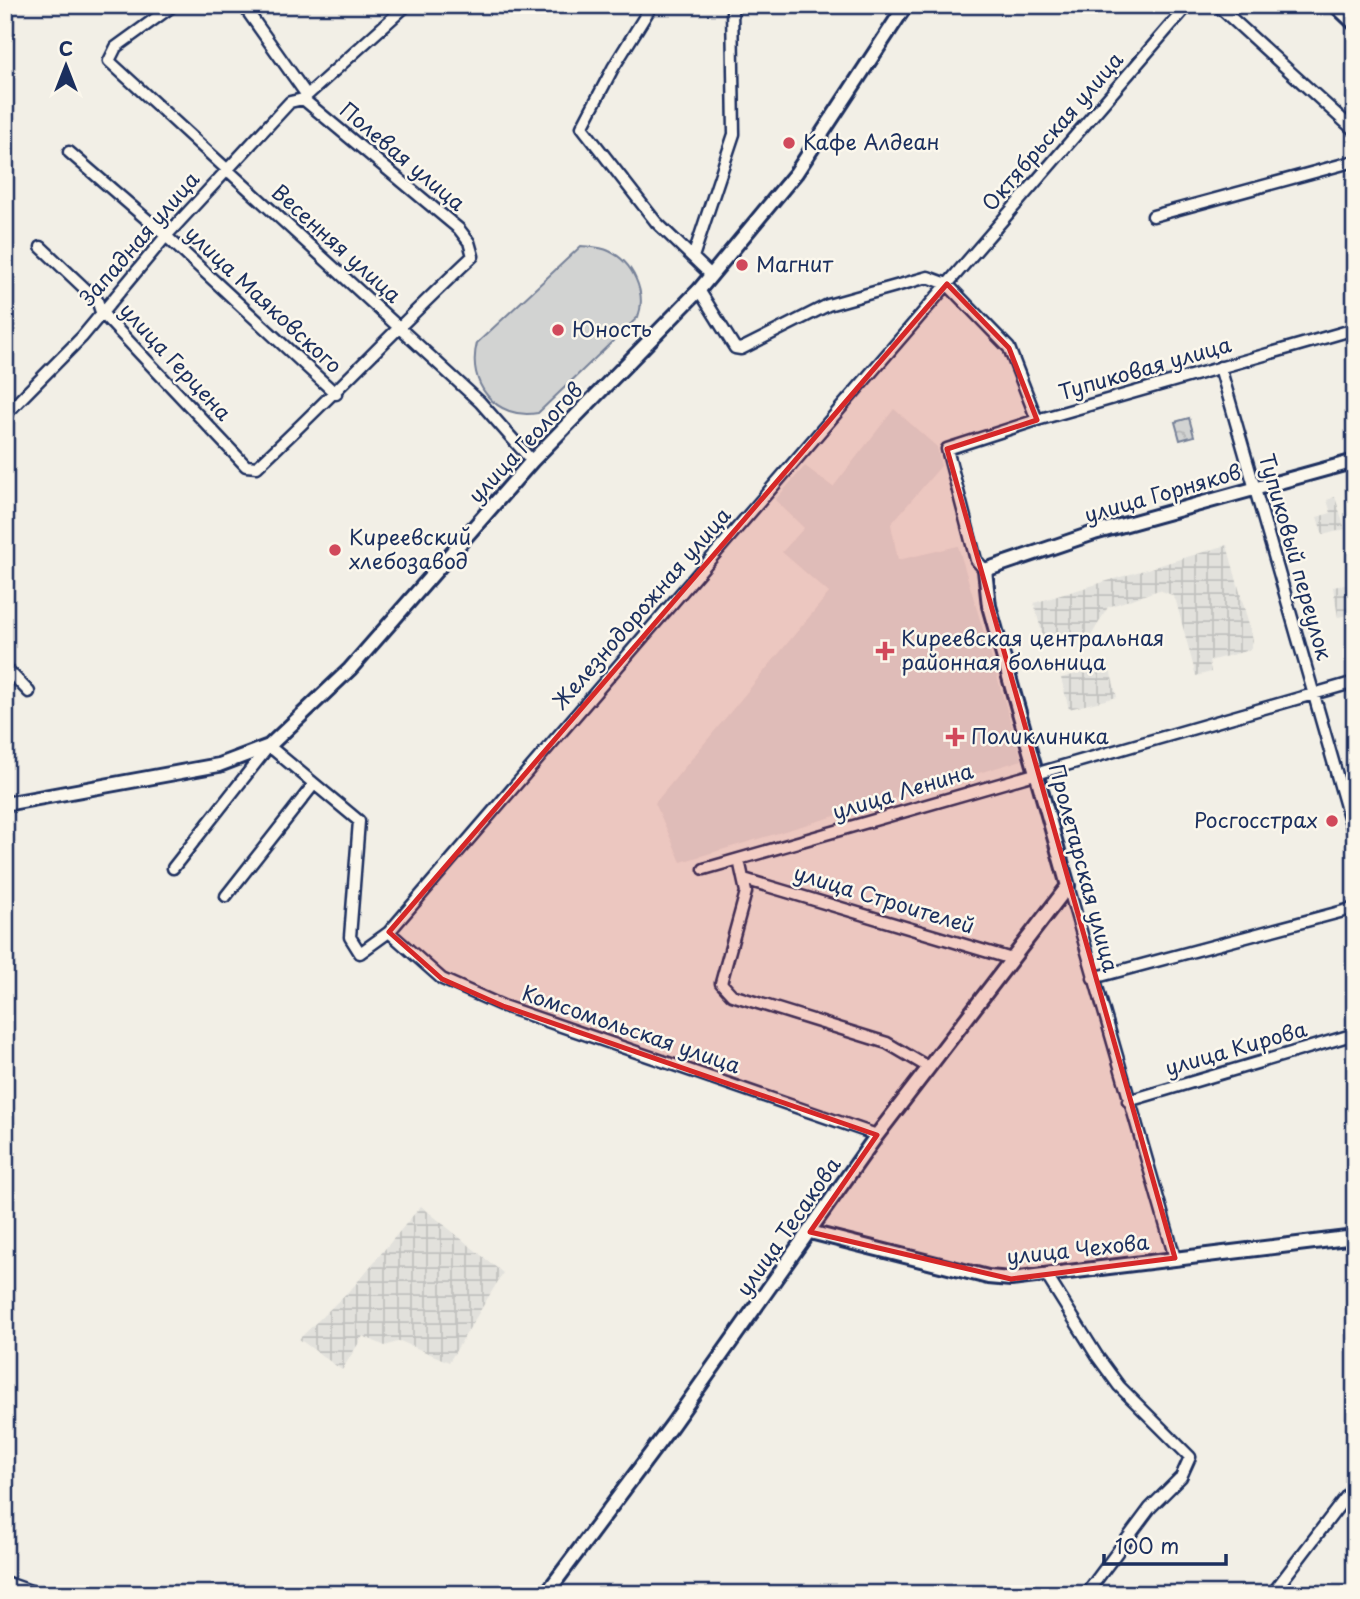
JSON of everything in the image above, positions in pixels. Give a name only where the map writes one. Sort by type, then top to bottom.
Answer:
[{"type":"main road","name":"улица Геологов","points":[[5,804],[219,765],[269,746],[350,669],[532,461],[699,290],[796,173],[906,5]]},
{"type":"main road","points":[[1335,5],[1355,24]]},
{"type":"main road","name":"улица Горняков","points":[[985,570],[1094,533],[1355,461]]},
{"type":"main road","name":"Пролетарская улица","points":[[985,570],[989,606],[1068,886]]},
{"type":"main road","name":"улица Тесакова","points":[[546,1594],[810,1232],[877,1135],[1068,886]]},
{"type":"main road","name":"улица Чехова","points":[[810,1232],[988,1277],[1011,1279],[1355,1237]]},
{"type":"street","name":"Весенняя улица","points":[[174,5],[116,47],[109,61],[480,402],[532,461]]},
{"type":"street","name":"Полевая улица","points":[[243,5],[304,97],[459,229],[471,248],[472,256],[397,326]]},
{"type":"street","name":"Западная улица","points":[[5,415],[82,337],[166,236],[290,102],[304,97],[407,5]]},
{"type":"street","points":[[652,5],[613,68],[582,127],[656,222],[711,275]]},
{"type":"street","points":[[694,257],[734,134],[732,5]]},
{"type":"street","name":"Октябрьская улица","points":[[947,284],[1188,5]]},
{"type":"street","points":[[1217,5],[1355,131]]},
{"type":"street","name":"улица Маяковского","points":[[69,152],[166,236],[336,394]]},
{"type":"street","points":[[1153,216],[1355,160]]},
{"type":"street","name":"улица Герцена","points":[[41,247],[97,300],[101,312],[246,466],[257,467],[336,394]]},
{"type":"street","points":[[699,290],[735,348],[741,349],[828,305],[928,277],[947,284],[1009,348],[1037,420]]},
{"type":"street","name":"Железнодорожная улица","points":[[314,784],[359,821],[350,937],[360,953],[389,932],[947,284]]},
{"type":"street","points":[[336,394],[397,326]]},
{"type":"street","name":"Тупиковая улица","points":[[947,449],[1037,420],[1355,329]]},
{"type":"street","name":"Тупиковый переулок","points":[[1220,368],[1355,838]]},
{"type":"street","name":"Пролетарская улица","points":[[947,449],[976,560],[985,570]]},
{"type":"street","points":[[5,667],[29,692]]},
{"type":"street","name":"улица Ленина","points":[[704,869],[1355,682]]},
{"type":"street","points":[[173,868],[269,746],[314,784],[226,896]]},
{"type":"street","points":[[739,860],[746,892],[721,983],[732,995],[887,1043],[928,1067]]},
{"type":"street","name":"улица Строителей","points":[[744,879],[1012,959]]},
{"type":"street","name":"Пролетарская улица","points":[[1068,886],[1175,1258]]},
{"type":"street","points":[[1093,978],[1355,908]]},
{"type":"street","name":"Комсомольская улица","points":[[389,932],[443,979],[503,1006],[877,1135]]},
{"type":"street","name":"улица Кирова","points":[[1128,1101],[1355,1034]]},
{"type":"street","points":[[1047,1276],[1119,1386],[1190,1457],[1181,1477],[1150,1508],[1086,1594]]},
{"type":"street","points":[[1272,1594],[1355,1485]]},
{"type":"street","points":[[5,1582],[38,1594]]},
{"type":"highlighted area","points":[[947,284],[1009,348],[1037,420],[947,449],[1175,1258],[1011,1279],[810,1232],[877,1135],[503,1006],[442,979],[389,932]]},
{"type":"shaded area","name":"Киреевская центральная районная больница","points":[[894,409],[937,447],[941,466],[891,524],[898,560],[958,546],[1022,760],[681,862],[655,803],[829,593],[782,552],[804,528],[775,500],[805,466],[833,487]]},
{"type":"shaded area","points":[[1335,497],[1345,529],[1323,535],[1317,517],[1331,513],[1327,500]]},
{"type":"shaded area","points":[[1227,545],[1253,640],[1250,650],[1209,661],[1211,672],[1196,676],[1176,601],[1172,595],[1159,590],[1108,607],[1091,636],[1046,649],[1034,603]]},
{"type":"shaded area","points":[[1355,583],[1355,614],[1338,617],[1333,587]]},
{"type":"shaded area","points":[[1109,666],[1117,697],[1069,709],[1061,678]]},
{"type":"shaded area","points":[[421,1206],[503,1273],[449,1362],[400,1341],[385,1346],[363,1336],[342,1370],[299,1339],[354,1286]]},
{"type":"green space","name":"Юность","points":[[581,246],[606,250],[618,256],[631,270],[641,298],[638,317],[538,413],[509,411],[497,405],[480,385],[475,358],[477,343]]},
{"type":"green space","points":[[1189,418],[1194,436],[1180,440],[1175,422]]},
{"type":"place","name":"Кафе Алдеан","points":[[789,143]]},
{"type":"place","name":"Магнит","points":[[742,265]]},
{"type":"place","name":"Юность","points":[[558,330]]},
{"type":"place","name":"Киреевский хлебозавод","points":[[335,550]]},
{"type":"place","name":"Киреевская центральная районная больница","points":[[885,651]]},
{"type":"place","name":"Поликлиника","points":[[955,737]]},
{"type":"place","name":"Росгосстрах","points":[[1332,821]]}]
